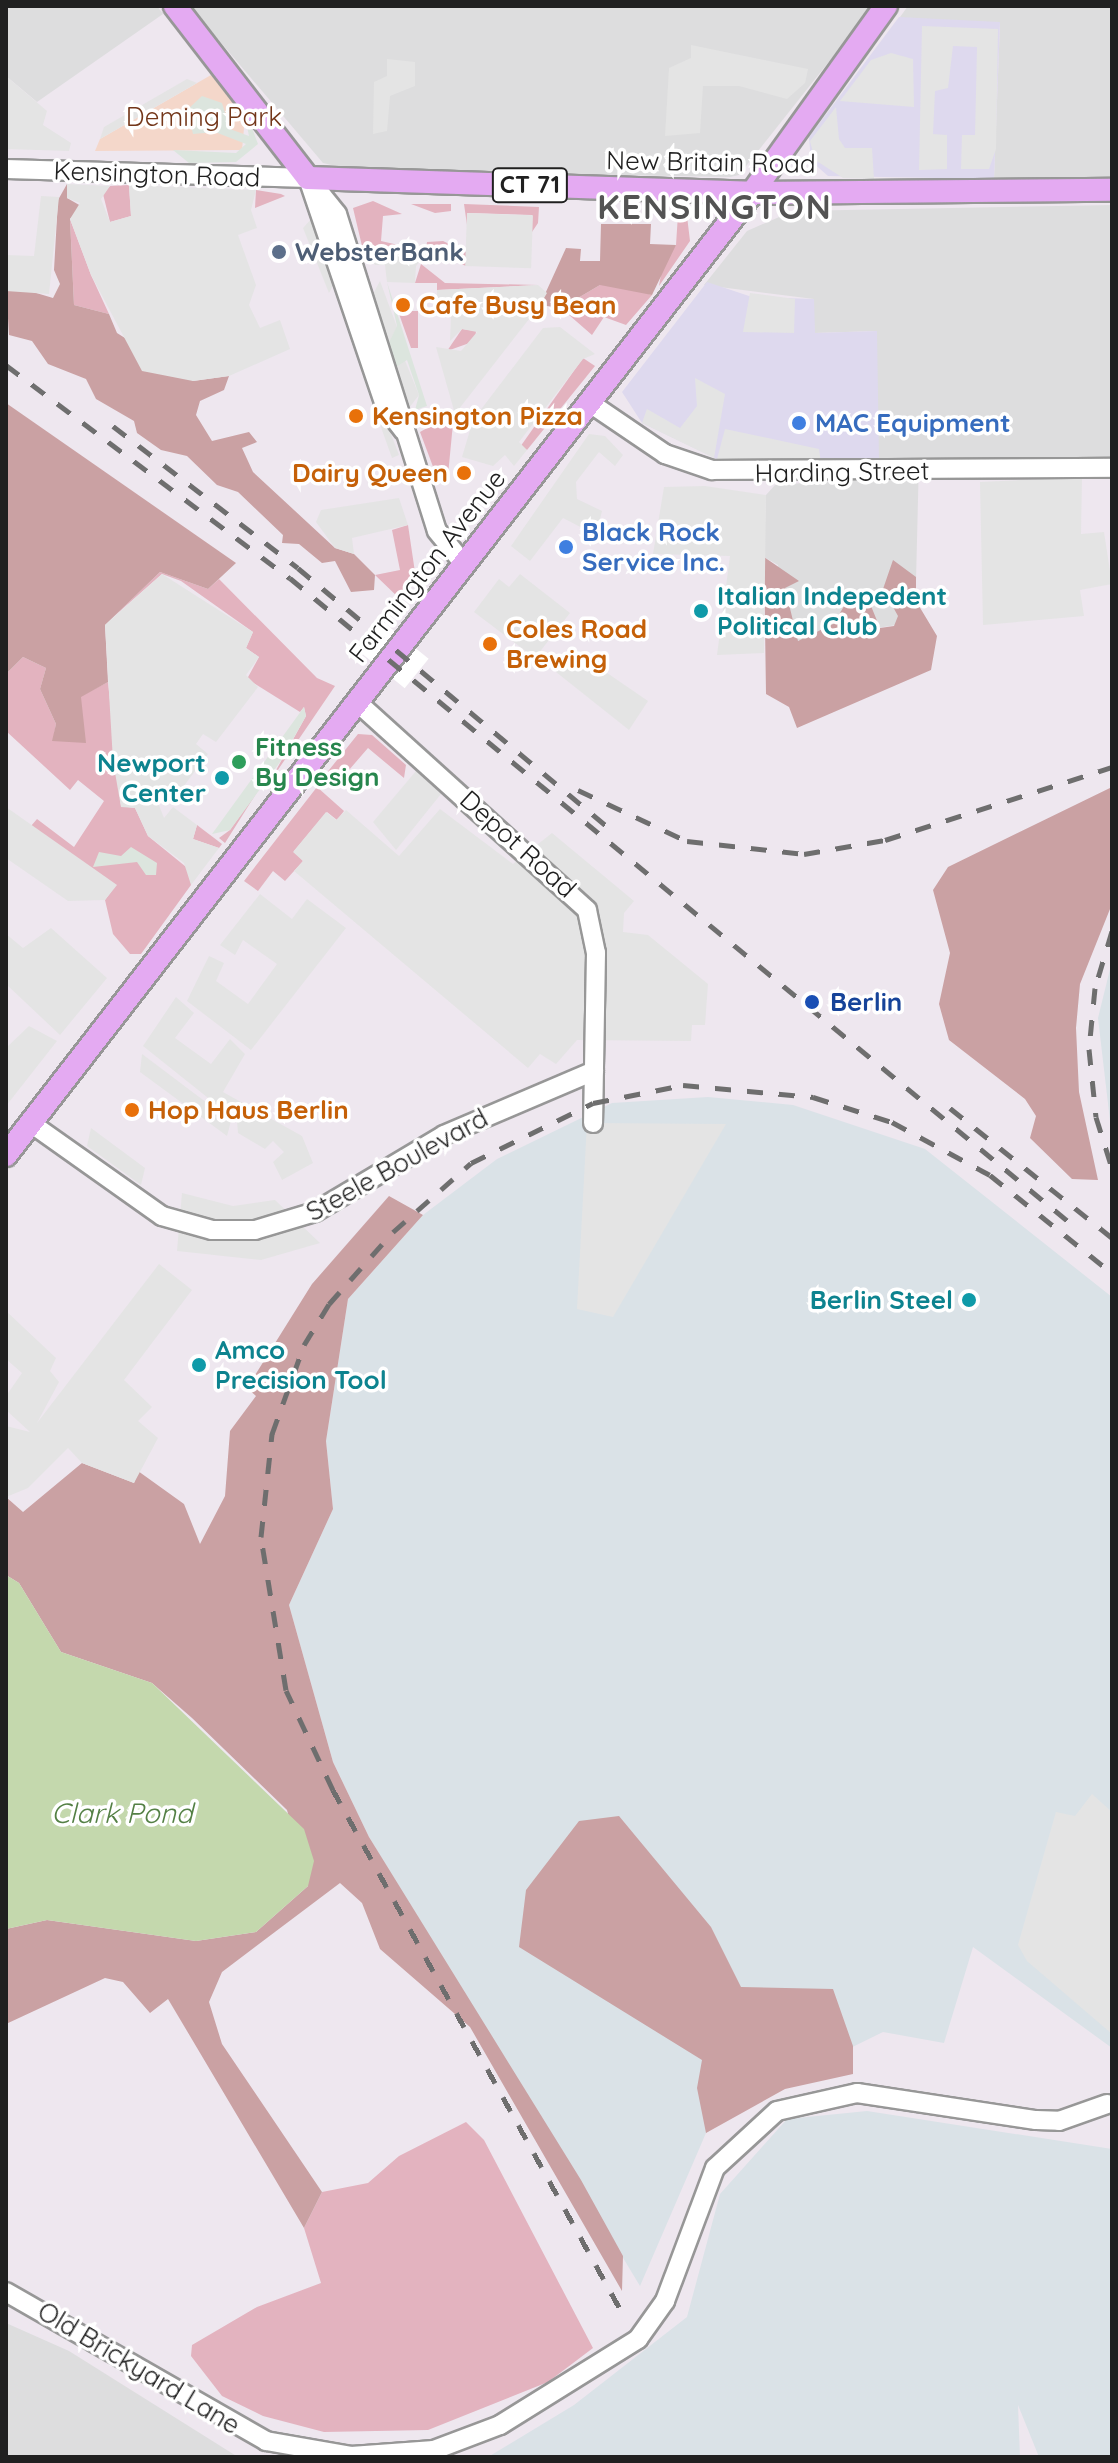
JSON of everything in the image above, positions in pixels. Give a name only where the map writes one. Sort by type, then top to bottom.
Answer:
[{"type":"main road","points":[[175,6],[308,178]]},
{"type":"main road","name":"Farmington Avenue","points":[[6,1155],[752,193],[886,6]]},
{"type":"main road","name":"New Britain Road","points":[[308,178],[752,193],[1112,190]]},
{"type":"street","name":"Kensington Road","points":[[6,169],[308,178]]},
{"type":"street","points":[[308,178],[346,262],[442,542],[464,564]]},
{"type":"street","name":"Harding Street","points":[[590,403],[665,454],[712,470],[1112,468]]},
{"type":"street","name":"Depot Road","points":[[357,702],[580,898],[596,945],[593,1123]]},
{"type":"street","name":"Steele Boulevard","points":[[32,1124],[162,1216],[212,1230],[255,1230],[315,1212],[444,1135],[594,1071]]},
{"type":"street","name":"Old Brickyard Lane","points":[[6,2292],[87,2333],[228,2425],[266,2441],[351,2456],[434,2450],[500,2425],[638,2339],[665,2301],[715,2168],[777,2111],[857,2093],[1036,2120],[1059,2121],[1107,2104]]},
{"type":"shaded area","points":[[6,6],[157,6],[163,14],[37,102],[6,76]]},
{"type":"shaded area","points":[[190,6],[873,6],[739,175],[730,177],[353,170],[323,163]]},
{"type":"shaded area","points":[[908,6],[1112,6],[1112,178],[994,179],[1000,23],[906,21],[900,17]]},
{"type":"shaded area","points":[[899,17],[1000,22],[994,179],[828,176],[811,161],[809,137]]},
{"type":"shaded area","points":[[922,26],[998,29],[996,149],[989,169],[961,169],[962,135],[975,135],[977,47],[953,46],[948,88],[935,91],[933,134],[947,135],[947,169],[919,170]]},
{"type":"shaded area","points":[[691,45],[808,69],[805,83],[787,99],[739,86],[703,86],[700,133],[665,136],[669,68],[691,58]]},
{"type":"shaded area","points":[[891,53],[913,59],[914,107],[840,101],[871,60]]},
{"type":"shaded area","points":[[387,59],[415,62],[415,86],[390,96],[387,131],[373,134],[374,82],[387,76]]},
{"type":"shaded area","points":[[212,72],[244,107],[258,144],[236,162],[189,163],[173,150],[236,153],[246,144],[215,132],[193,134],[187,110],[202,96],[222,103],[230,129],[249,136],[245,117]]},
{"type":"shaded area","points":[[6,76],[47,111],[43,125],[71,143],[69,151],[6,149]]},
{"type":"shaded area","points":[[187,79],[197,83],[100,139],[104,127]]},
{"type":"shaded area","points":[[836,107],[839,139],[845,148],[872,148],[874,179],[843,178],[815,160],[810,141]]},
{"type":"shaded area","points":[[67,184],[67,198],[81,206],[70,219],[74,305],[109,314],[117,333],[193,381],[229,376],[224,390],[200,401],[196,415],[212,441],[249,432],[257,442],[242,448],[253,472],[335,548],[354,554],[375,575],[374,590],[351,592],[335,561],[322,563],[299,544],[282,543],[283,535],[238,492],[217,485],[187,456],[161,450],[137,433],[134,421],[96,399],[86,379],[48,364],[32,341],[9,335],[6,284],[53,298],[60,284],[54,270],[58,200]]},
{"type":"shaded area","points":[[67,184],[110,186],[101,199],[110,222],[131,216],[129,185],[256,190],[251,210],[257,228],[238,235],[256,285],[249,305],[260,328],[280,320],[290,349],[229,376],[193,381],[142,371],[91,275],[70,219],[80,203],[67,198]]},
{"type":"shaded area","points":[[129,185],[131,216],[110,222],[103,194],[110,186]]},
{"type":"shaded area","points":[[256,190],[281,194],[285,196],[255,208]]},
{"type":"shaded area","points":[[41,196],[59,197],[49,294],[6,291],[6,255],[34,256]]},
{"type":"shaded area","points":[[373,201],[402,214],[383,216],[381,241],[407,247],[362,246],[353,208]]},
{"type":"shaded area","points":[[411,204],[451,204],[451,211],[435,213]]},
{"type":"shaded area","points":[[464,204],[539,207],[538,223],[532,232],[532,215],[468,213],[467,225]]},
{"type":"shaded area","points":[[1112,205],[1112,458],[919,459],[915,622],[783,643],[778,565],[764,557],[766,495],[775,485],[877,478],[876,331],[814,333],[814,299],[704,285],[747,231],[793,211]]},
{"type":"shaded area","points":[[467,213],[533,215],[531,268],[465,266]]},
{"type":"shaded area","points":[[678,214],[687,216],[690,241],[659,286],[664,257],[676,245]]},
{"type":"shaded area","points":[[313,217],[337,278],[329,293],[303,228]]},
{"type":"shaded area","points":[[70,219],[91,275],[109,314],[74,305]]},
{"type":"shaded area","points":[[601,224],[651,224],[650,244],[676,245],[652,295],[600,285],[561,308],[540,305],[566,248],[581,249],[580,261],[600,261]]},
{"type":"shaded area","points":[[443,241],[466,252],[466,266],[426,249],[427,242]]},
{"type":"shaded area","points":[[362,246],[429,251],[416,266],[415,283],[387,282],[385,265],[375,265]]},
{"type":"shaded area","points":[[421,264],[445,283],[538,285],[437,290],[437,283],[415,283]]},
{"type":"shaded area","points":[[380,281],[397,327],[388,344],[372,296]]},
{"type":"shaded area","points":[[387,282],[427,406],[415,410],[419,395],[407,360],[396,367],[388,344],[397,326]]},
{"type":"shaded area","points":[[707,282],[752,297],[814,299],[815,333],[877,331],[879,460],[717,459],[642,423],[622,392]]},
{"type":"shaded area","points":[[538,285],[547,293],[540,305],[455,414],[436,347],[461,351],[477,332],[462,329],[450,341],[451,316],[437,314],[437,290]]},
{"type":"shaded area","points":[[600,285],[621,285],[652,295],[626,325],[604,317],[592,335],[561,308]]},
{"type":"shaded area","points":[[750,293],[795,299],[794,333],[743,332]]},
{"type":"shaded area","points":[[398,311],[418,311],[418,348],[411,348]]},
{"type":"shaded area","points":[[560,327],[595,354],[583,359],[519,442],[527,450],[514,466],[505,455],[493,466],[462,457],[473,420],[543,328]]},
{"type":"shaded area","points":[[462,329],[476,331],[475,341],[447,351]]},
{"type":"shaded area","points":[[404,358],[419,395],[409,408],[395,366]]},
{"type":"shaded area","points":[[583,358],[595,366],[527,450],[520,447]]},
{"type":"shaded area","points":[[366,369],[399,455],[392,458],[363,377]]},
{"type":"shaded area","points":[[695,378],[725,394],[714,458],[642,423],[647,409],[680,428],[697,406]]},
{"type":"shaded area","points":[[6,403],[236,563],[208,589],[160,572],[105,625],[108,682],[81,697],[86,743],[52,741],[56,724],[40,689],[46,668],[23,657],[6,674]]},
{"type":"shaded area","points":[[454,413],[448,475],[438,480],[420,432]]},
{"type":"shaded area","points":[[725,429],[819,449],[821,463],[717,459]]},
{"type":"shaded area","points":[[589,434],[605,436],[623,455],[615,466],[599,452],[576,482],[577,499],[602,511],[596,535],[563,518],[530,561],[511,546]]},
{"type":"shaded area","points":[[1082,477],[1081,534],[1104,532],[1112,584],[1080,590],[1084,616],[983,625],[980,482]]},
{"type":"shaded area","points":[[705,486],[766,495],[764,653],[717,655],[730,556],[653,554],[664,487]]},
{"type":"shaded area","points":[[399,498],[408,525],[352,538],[354,554],[335,548],[316,522],[321,510]]},
{"type":"shaded area","points":[[408,525],[416,579],[400,599],[375,575],[400,570],[392,530]]},
{"type":"shaded area","points":[[764,557],[799,581],[785,588],[798,641],[833,624],[851,595],[871,606],[880,628],[894,626],[898,616],[883,589],[893,560],[916,577],[916,601],[937,636],[931,670],[797,728],[789,707],[766,694]]},
{"type":"shaded area","points":[[160,572],[208,589],[219,579],[317,678],[335,686],[269,783],[306,716],[304,707],[300,712],[247,679],[259,657],[246,648],[253,632],[181,581],[162,574],[111,619]]},
{"type":"shaded area","points":[[162,574],[253,632],[246,648],[259,657],[246,675],[258,687],[216,742],[203,734],[196,744],[208,754],[171,803],[156,798],[164,818],[173,807],[197,825],[193,839],[219,848],[191,885],[184,863],[148,836],[135,808],[121,807],[113,761],[105,625]]},
{"type":"shaded area","points":[[520,574],[570,613],[535,658],[474,612],[499,579],[509,587]]},
{"type":"shaded area","points":[[575,651],[648,701],[629,730],[556,672]]},
{"type":"shaded area","points":[[23,657],[46,668],[40,689],[56,724],[53,741],[81,696],[108,682],[121,806],[135,808],[148,836],[191,871],[191,885],[141,954],[130,954],[113,934],[105,900],[116,885],[31,826],[37,819],[74,847],[104,801],[78,780],[70,790],[6,731],[6,674]]},
{"type":"shaded area","points":[[304,707],[306,716],[280,762],[230,830],[212,834]]},
{"type":"shaded area","points":[[358,734],[372,735],[406,765],[404,778],[368,748],[336,785],[325,775]]},
{"type":"shaded area","points":[[416,771],[441,794],[396,850],[373,822]]},
{"type":"shaded area","points":[[317,787],[344,811],[337,820],[327,812],[294,851],[303,861],[285,881],[273,871],[258,891],[244,881]]},
{"type":"shaded area","points":[[1112,787],[1112,904],[1080,984],[1076,1028],[1079,1092],[1098,1180],[1072,1179],[1030,1138],[1036,1116],[1025,1099],[949,1040],[939,1004],[950,953],[933,890],[948,867]]},
{"type":"shaded area","points":[[259,789],[225,843],[219,838],[230,830]]},
{"type":"shaded area","points":[[6,807],[117,885],[105,900],[68,901],[6,858]]},
{"type":"shaded area","points":[[440,809],[513,864],[552,833],[634,901],[624,913],[623,932],[648,935],[708,984],[705,1025],[692,1025],[691,1041],[577,1040],[556,1064],[540,1054],[528,1068],[294,871],[303,861],[293,852],[326,812],[336,820],[346,810],[399,856]]},
{"type":"shaded area","points":[[197,825],[222,844],[219,848],[193,839]]},
{"type":"shaded area","points":[[131,847],[157,863],[156,875],[146,875],[137,862],[93,867],[99,852],[121,856]]},
{"type":"shaded area","points":[[260,894],[292,919],[307,899],[346,928],[251,1050],[187,1001],[209,956],[224,963],[216,981],[248,1004],[277,964],[243,940],[235,955],[220,945]]},
{"type":"shaded area","points":[[51,928],[107,978],[60,1035],[6,984],[6,934],[23,948]]},
{"type":"shaded area","points":[[1112,961],[1112,1138],[1098,1018]]},
{"type":"shaded area","points":[[176,997],[194,1013],[175,1038],[211,1064],[230,1039],[245,1054],[223,1092],[302,1136],[313,1163],[282,1180],[273,1162],[284,1152],[273,1141],[265,1149],[238,1133],[237,1121],[143,1046]]},
{"type":"shaded area","points":[[29,1026],[57,1041],[6,1106],[6,1048]]},
{"type":"shaded area","points":[[142,1054],[231,1121],[227,1136],[140,1072]]},
{"type":"shaded area","points":[[708,1097],[793,1105],[925,1149],[1112,1297],[1112,2048],[973,1947],[944,2043],[883,2032],[771,2087],[706,2133],[640,2286],[369,1837],[333,1762],[289,1605],[333,1509],[326,1441],[348,1299],[423,1215],[497,1159],[612,1103]]},
{"type":"shaded area","points":[[587,1123],[726,1124],[613,1317],[577,1309]]},
{"type":"shaded area","points":[[91,1128],[145,1168],[141,1185],[87,1146]]},
{"type":"shaded area","points":[[182,1193],[233,1206],[275,1200],[320,1243],[261,1260],[177,1251]]},
{"type":"shaded area","points":[[389,1196],[423,1215],[348,1299],[326,1441],[333,1509],[289,1605],[333,1762],[369,1837],[581,2180],[623,2256],[622,2291],[470,2027],[380,1949],[362,1903],[340,1883],[222,1972],[209,2002],[222,2044],[322,2192],[304,2228],[168,1999],[150,2013],[123,1982],[105,1978],[6,2024],[6,1929],[47,1920],[196,1941],[256,1932],[308,1886],[287,1810],[192,1718],[152,1683],[61,1652],[19,1583],[6,1575],[6,1497],[23,1512],[82,1463],[134,1483],[138,1471],[184,1504],[200,1544],[225,1496],[230,1431],[256,1396],[247,1388],[312,1284]]},
{"type":"shaded area","points":[[159,1264],[192,1290],[124,1380],[152,1407],[138,1421],[158,1438],[134,1483],[82,1463],[68,1448],[28,1488],[6,1497],[6,1426],[30,1432],[6,1410],[6,1396],[22,1373],[6,1359],[6,1311],[56,1358],[50,1371],[59,1382],[37,1423]]},
{"type":"shaded area","points":[[1092,1794],[1112,1812],[1112,2034],[1027,1961],[1018,1945],[1056,1812],[1075,1816]]},
{"type":"shaded area","points":[[619,1816],[711,1927],[741,1987],[833,1989],[853,2046],[853,2074],[785,2089],[706,2133],[697,2088],[702,2060],[519,1947],[526,1890],[579,1821]]},
{"type":"shaded area","points":[[867,2111],[1112,2149],[1112,2457],[1039,2457],[1018,2405],[1020,2457],[488,2457],[574,2405],[687,2317],[720,2194],[787,2119]]},
{"type":"shaded area","points":[[466,2122],[484,2140],[593,2348],[548,2382],[428,2430],[324,2432],[263,2416],[222,2396],[191,2356],[192,2345],[257,2307],[321,2283],[304,2228],[322,2192],[368,2183],[399,2156]]},
{"type":"shaded area","points":[[6,2323],[69,2351],[238,2457],[6,2457]]},
{"type":"green space","name":"Deming Park","points":[[211,75],[245,117],[242,150],[95,151],[100,139]]},
{"type":"water","name":"Clark Pond","points":[[6,1575],[19,1583],[61,1652],[152,1683],[304,1829],[314,1861],[308,1886],[256,1932],[196,1941],[47,1920],[6,1929]]},
{"type":"pier","points":[[382,621],[429,659],[405,688],[358,651]]},
{"type":"railway","points":[[6,365],[290,578],[1069,1222]]},
{"type":"railway","points":[[113,426],[298,568],[607,826]]},
{"type":"railway","points":[[578,790],[687,841],[804,854],[885,840],[1112,767]]},
{"type":"railway","points":[[1112,931],[1095,988],[1089,1049],[1096,1117],[1112,1168]]},
{"type":"railway","points":[[619,2307],[333,1790],[286,1690],[261,1537],[272,1434],[304,1345],[329,1304],[393,1232],[471,1163],[593,1103],[683,1085],[813,1097],[892,1122],[990,1175],[1112,1273]]},
{"type":"railway","points":[[950,1108],[1112,1238]]},
{"type":"place","name":"WebsterBank","points":[[279,252]]},
{"type":"place","name":"Cafe Busy Bean","points":[[403,305]]},
{"type":"place","name":"Kensington Pizza","points":[[356,416]]},
{"type":"place","name":"MAC Equipment","points":[[799,423]]},
{"type":"place","name":"Dairy Queen","points":[[464,473]]},
{"type":"place","name":"Black Rock Service Inc.","points":[[566,547]]},
{"type":"place","name":"Italian Indepedent Political Club","points":[[701,611]]},
{"type":"place","name":"Coles Road Brewing","points":[[490,644]]},
{"type":"place","name":"Fitness By Design","points":[[239,762]]},
{"type":"place","name":"Newport Center","points":[[222,778]]},
{"type":"place","name":"Berlin","points":[[812,1002]]},
{"type":"place","name":"Hop Haus Berlin","points":[[132,1110]]},
{"type":"place","name":"Berlin Steel","points":[[969,1300]]},
{"type":"place","name":"Amco Precision Tool","points":[[199,1365]]},
{"type":"district","name":"KENSINGTON","points":[[715,207]]}]
